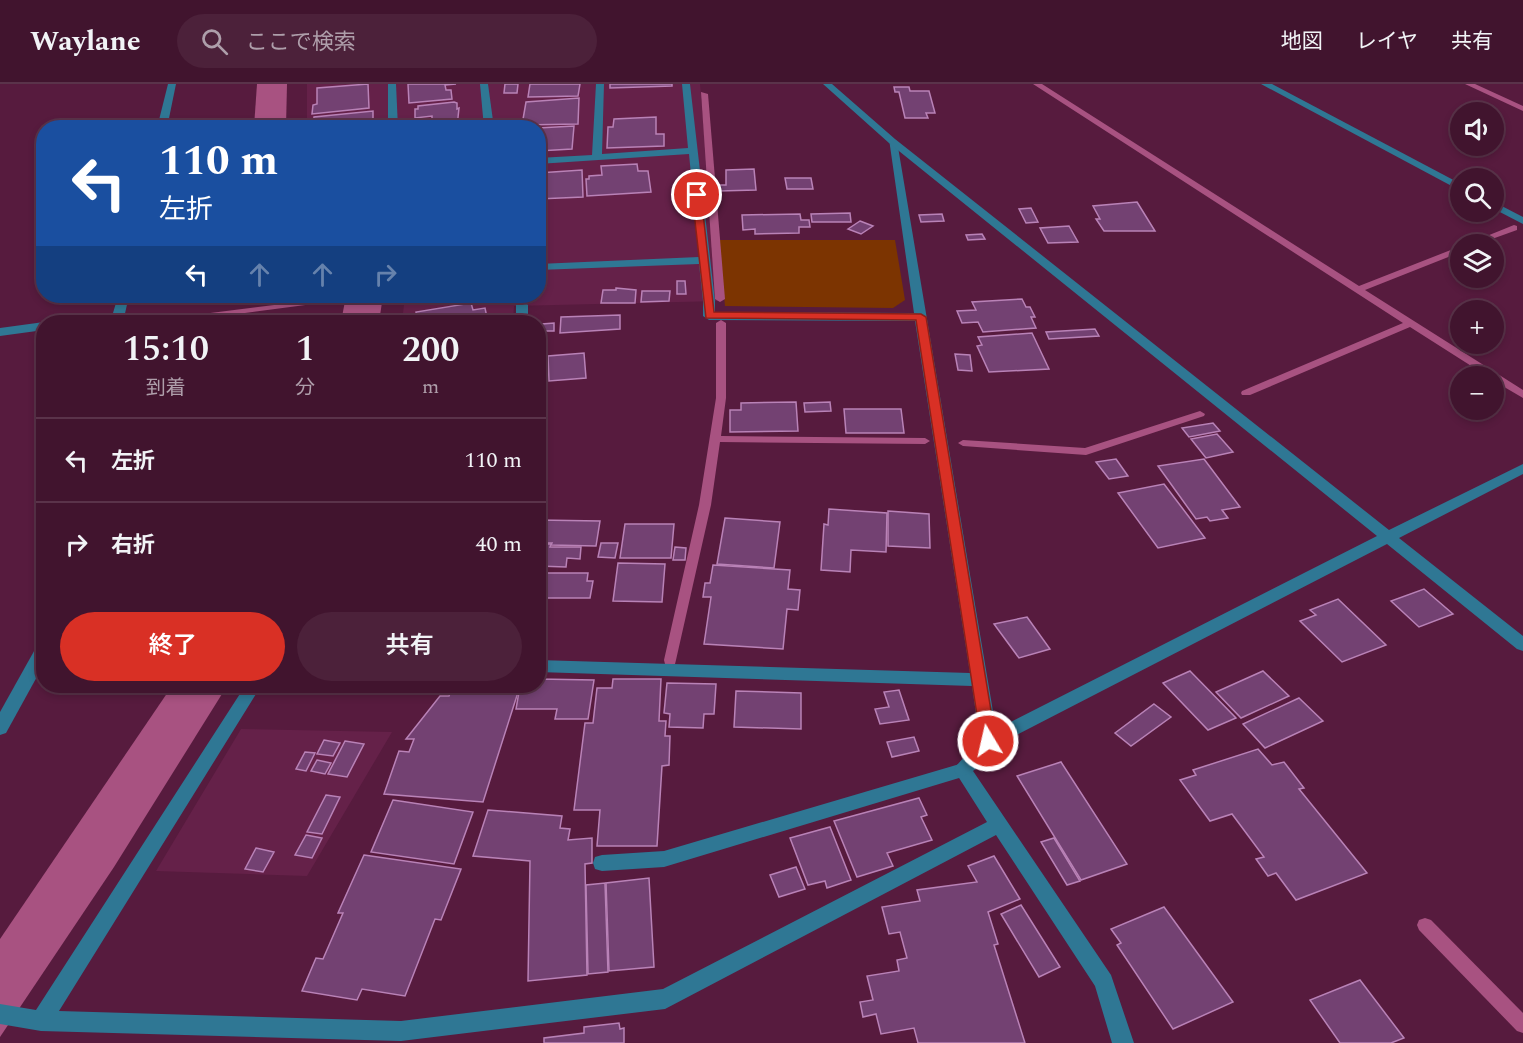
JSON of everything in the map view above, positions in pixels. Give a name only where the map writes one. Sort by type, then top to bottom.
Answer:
[{"type":"street","points":[[164,120],[172,84]]},
{"type":"street","points":[[392,84],[393,120]]},
{"type":"street","points":[[484,84],[488,120]]},
{"type":"street","points":[[597,157],[600,84]]},
{"type":"street","points":[[686,84],[709,315],[921,317]]},
{"type":"street","points":[[826,84],[892,141],[1523,645]]},
{"type":"street","points":[[1265,84],[1450,182]]},
{"type":"street","points":[[892,141],[988,741]]},
{"type":"street","points":[[546,160],[692,151]]},
{"type":"street","points":[[1504,211],[1523,221]]},
{"type":"street","points":[[546,267],[704,260]]},
{"type":"street","points":[[0,332],[36,327]]},
{"type":"street","points":[[602,863],[664,859],[963,770],[988,741],[1385,536],[1523,468]]},
{"type":"street","points":[[0,728],[36,663]]},
{"type":"street","points":[[546,666],[979,680]]},
{"type":"street","points":[[32,1020],[248,693]]},
{"type":"street","points":[[963,770],[1104,982],[1123,1043]]},
{"type":"street","points":[[0,1014],[32,1020],[401,1031],[665,999],[998,825]]},
{"type":"shaded area","points":[[257,84],[287,84],[286,120],[254,120]]},
{"type":"shaded area","points":[[307,84],[700,84],[720,301],[514,306],[513,315],[403,315],[404,303],[546,303],[546,120],[307,120]]},
{"type":"shaded area","points":[[719,240],[895,240],[905,300],[893,308],[725,306]]},
{"type":"shaded area","points":[[290,303],[313,303],[230,315],[195,315]]},
{"type":"shaded area","points":[[345,303],[382,303],[380,315],[342,315]]},
{"type":"shaded area","points":[[167,693],[223,693],[114,867],[0,1037],[0,939]]},
{"type":"shaded area","points":[[241,729],[392,732],[307,876],[156,871]]},
{"type":"building","points":[[368,84],[369,108],[312,114],[313,105],[317,104],[317,88]]},
{"type":"building","points":[[408,84],[456,84],[445,85],[446,90],[451,90],[452,99],[409,103]]},
{"type":"building","points":[[505,84],[518,84],[517,93],[504,93]]},
{"type":"building","points":[[530,84],[580,84],[578,96],[528,97]]},
{"type":"building","points":[[610,84],[672,84],[672,86],[610,88]]},
{"type":"building","points":[[894,87],[909,87],[910,91],[929,91],[935,113],[926,113],[928,118],[905,118],[899,92],[895,92]]},
{"type":"building","points":[[579,98],[578,124],[546,125],[546,120],[523,120],[526,102]]},
{"type":"building","points":[[457,103],[458,120],[432,120],[432,116],[415,118],[415,109],[418,109],[418,106]]},
{"type":"building","points":[[373,111],[373,119],[314,120],[314,117]]},
{"type":"building","points":[[656,117],[656,134],[664,134],[664,146],[607,148],[608,127],[613,127],[614,119]]},
{"type":"building","points":[[574,126],[572,149],[546,151],[546,128]]},
{"type":"building","points":[[637,164],[638,171],[648,171],[651,192],[587,196],[586,179],[589,179],[589,176],[602,175],[601,166]]},
{"type":"building","points":[[754,169],[756,190],[719,191],[719,185],[726,185],[726,170]]},
{"type":"building","points":[[582,170],[583,197],[546,199],[546,172]]},
{"type":"building","points":[[785,178],[811,178],[813,189],[787,189]]},
{"type":"building","points":[[1137,202],[1155,231],[1104,231],[1096,219],[1100,219],[1093,206]]},
{"type":"building","points":[[1031,208],[1038,222],[1026,223],[1019,209]]},
{"type":"building","points":[[850,213],[851,222],[812,222],[811,214]]},
{"type":"building","points":[[800,214],[801,220],[809,220],[810,227],[799,227],[799,233],[755,234],[755,229],[743,230],[742,215]]},
{"type":"building","points":[[942,214],[944,221],[921,222],[919,215]]},
{"type":"building","points":[[860,221],[873,226],[861,234],[848,229]]},
{"type":"building","points":[[1069,226],[1078,242],[1048,243],[1040,228]]},
{"type":"building","points":[[982,234],[985,239],[968,240],[966,235]]},
{"type":"building","points":[[677,281],[685,281],[686,294],[677,294]]},
{"type":"building","points":[[616,288],[636,290],[635,303],[601,303],[603,290],[616,290]]},
{"type":"building","points":[[642,291],[670,291],[669,301],[641,302]]},
{"type":"building","points":[[1022,299],[1026,307],[1030,307],[1035,317],[1031,317],[1036,328],[983,332],[978,322],[962,323],[957,311],[976,310],[972,302]]},
{"type":"building","points":[[471,303],[473,310],[485,308],[486,315],[417,315],[416,312]]},
{"type":"building","points":[[620,315],[620,329],[560,333],[561,317]]},
{"type":"building","points":[[554,323],[554,331],[546,331],[546,324]]},
{"type":"building","points":[[1095,329],[1099,336],[1049,339],[1046,332]]},
{"type":"building","points":[[1032,333],[1049,369],[989,372],[977,346],[982,345],[978,337]]},
{"type":"building","points":[[584,353],[586,378],[549,381],[548,356]]},
{"type":"building","points":[[955,354],[970,355],[972,371],[958,370]]},
{"type":"building","points":[[796,402],[798,431],[730,432],[730,410],[741,410],[741,403]]},
{"type":"building","points":[[830,402],[831,411],[805,412],[804,403]]},
{"type":"building","points":[[844,409],[901,409],[904,433],[846,433]]},
{"type":"building","points":[[1213,423],[1220,431],[1189,437],[1182,428]]},
{"type":"building","points":[[1217,434],[1233,452],[1206,458],[1191,439]]},
{"type":"building","points":[[1116,459],[1128,476],[1109,479],[1096,462]]},
{"type":"building","points":[[1204,459],[1240,507],[1222,510],[1228,518],[1210,521],[1207,517],[1196,519],[1158,466]]},
{"type":"building","points":[[1164,484],[1205,538],[1158,548],[1118,493]]},
{"type":"building","points":[[829,509],[887,513],[886,552],[851,550],[850,572],[821,570],[824,524],[828,525]]},
{"type":"building","points":[[888,511],[929,514],[930,548],[888,546]]},
{"type":"building","points":[[725,518],[780,522],[774,568],[717,564]]},
{"type":"building","points":[[546,520],[600,521],[596,546],[551,545],[552,543],[546,543]]},
{"type":"building","points":[[625,524],[674,524],[671,558],[620,558]]},
{"type":"building","points":[[601,543],[618,543],[615,558],[598,557]]},
{"type":"building","points":[[546,544],[551,544],[550,547],[581,547],[580,559],[567,558],[566,567],[546,566]]},
{"type":"building","points":[[675,547],[686,548],[685,560],[673,560]]},
{"type":"building","points":[[618,563],[665,564],[662,602],[613,601]]},
{"type":"building","points":[[713,565],[790,570],[788,589],[800,590],[798,610],[787,609],[783,649],[704,644],[711,597],[703,597],[705,583],[710,583]]},
{"type":"building","points":[[546,573],[588,573],[587,581],[593,581],[590,598],[546,598]]},
{"type":"building","points":[[1424,589],[1453,614],[1419,627],[1391,601]]},
{"type":"building","points":[[1338,599],[1386,645],[1342,662],[1300,621],[1316,615],[1310,610]]},
{"type":"building","points":[[1027,617],[1050,649],[1019,658],[994,624]]},
{"type":"building","points":[[1190,671],[1236,718],[1208,730],[1163,683]]},
{"type":"building","points":[[1263,671],[1289,696],[1241,718],[1216,692]]},
{"type":"building","points":[[546,679],[594,680],[588,719],[555,719],[557,709],[516,709],[519,693],[546,693]]},
{"type":"building","points":[[613,679],[661,679],[659,721],[666,721],[665,736],[670,736],[669,765],[662,766],[657,846],[597,846],[600,810],[574,810],[585,723],[593,723],[597,688],[612,688]]},
{"type":"building","points":[[667,683],[716,684],[714,714],[704,714],[703,728],[669,727],[670,714],[664,713]]},
{"type":"building","points":[[899,690],[909,720],[880,724],[875,709],[889,707],[884,692]]},
{"type":"building","points":[[736,691],[801,693],[801,729],[734,727]]},
{"type":"building","points":[[450,693],[518,693],[483,802],[384,794],[399,751],[409,752],[414,739],[406,739],[440,696],[449,696]]},
{"type":"building","points":[[1299,698],[1323,721],[1265,748],[1243,724]]},
{"type":"building","points":[[1154,704],[1171,717],[1131,746],[1115,733]]},
{"type":"building","points":[[914,737],[919,751],[892,757],[887,742]]},
{"type":"building","points":[[324,740],[340,743],[333,756],[317,754]]},
{"type":"building","points":[[345,741],[364,744],[347,777],[328,774]]},
{"type":"building","points":[[1258,749],[1272,765],[1284,762],[1304,788],[1299,789],[1367,873],[1296,900],[1276,873],[1268,876],[1256,859],[1264,857],[1232,814],[1210,821],[1180,780],[1196,775],[1193,770]]},
{"type":"building","points":[[305,752],[315,753],[306,771],[296,769]]},
{"type":"building","points":[[317,760],[331,763],[325,774],[311,771]]},
{"type":"building","points":[[1061,762],[1127,864],[1081,880],[1017,776]]},
{"type":"building","points":[[326,795],[340,797],[322,834],[307,832]]},
{"type":"building","points":[[919,798],[927,815],[921,817],[932,840],[887,853],[893,866],[857,877],[834,821]]},
{"type":"building","points":[[393,800],[473,812],[454,864],[371,852]]},
{"type":"building","points":[[488,810],[562,816],[560,828],[570,829],[568,840],[592,838],[592,863],[585,864],[587,975],[528,981],[530,861],[473,856]]},
{"type":"building","points":[[830,827],[851,880],[827,888],[825,881],[808,885],[790,838]]},
{"type":"building","points":[[306,835],[322,838],[312,858],[295,855]]},
{"type":"building","points":[[1054,838],[1080,881],[1067,885],[1041,842]]},
{"type":"building","points":[[256,848],[274,852],[263,872],[245,869]]},
{"type":"building","points":[[364,855],[461,869],[441,920],[435,919],[405,996],[362,989],[357,1000],[302,991],[316,958],[323,959],[343,913],[338,913]]},
{"type":"building","points":[[994,856],[1020,899],[988,912],[998,944],[994,945],[1025,1043],[918,1043],[914,1028],[881,1034],[876,1014],[863,1017],[860,1002],[873,1000],[867,976],[899,971],[897,960],[907,958],[900,932],[889,934],[882,907],[920,901],[917,890],[977,882],[968,866]]},
{"type":"building","points":[[796,867],[805,889],[779,897],[770,875]]},
{"type":"building","points":[[649,878],[654,967],[609,971],[606,883]]},
{"type":"building","points":[[605,883],[608,972],[588,974],[586,885]]},
{"type":"building","points":[[1021,905],[1060,967],[1039,977],[1001,914]]},
{"type":"building","points":[[1164,907],[1233,1002],[1173,1029],[1117,945],[1121,943],[1111,929]]},
{"type":"building","points":[[1360,980],[1404,1038],[1391,1043],[1340,1043],[1310,1000]]},
{"type":"building","points":[[619,1023],[620,1029],[624,1028],[624,1043],[544,1043],[544,1038],[584,1033],[584,1027]]},
{"type":"waterway","points":[[1037,84],[1411,323]]},
{"type":"waterway","points":[[1469,84],[1523,109]]},
{"type":"waterway","points":[[704,94],[720,299]]},
{"type":"waterway","points":[[1498,234],[1514,228]]},
{"type":"waterway","points":[[1359,289],[1450,253]]},
{"type":"waterway","points":[[670,660],[705,505],[721,398],[721,323]]},
{"type":"waterway","points":[[1246,393],[1411,323]]},
{"type":"waterway","points":[[1411,323],[1523,395]]},
{"type":"waterway","points":[[963,443],[1086,452],[1200,414]]},
{"type":"waterway","points":[[715,439],[925,441]]},
{"type":"waterway","points":[[1425,925],[1523,1025]]},
{"type":"route","points":[[697,195],[709,315],[921,317],[988,741]]}]
